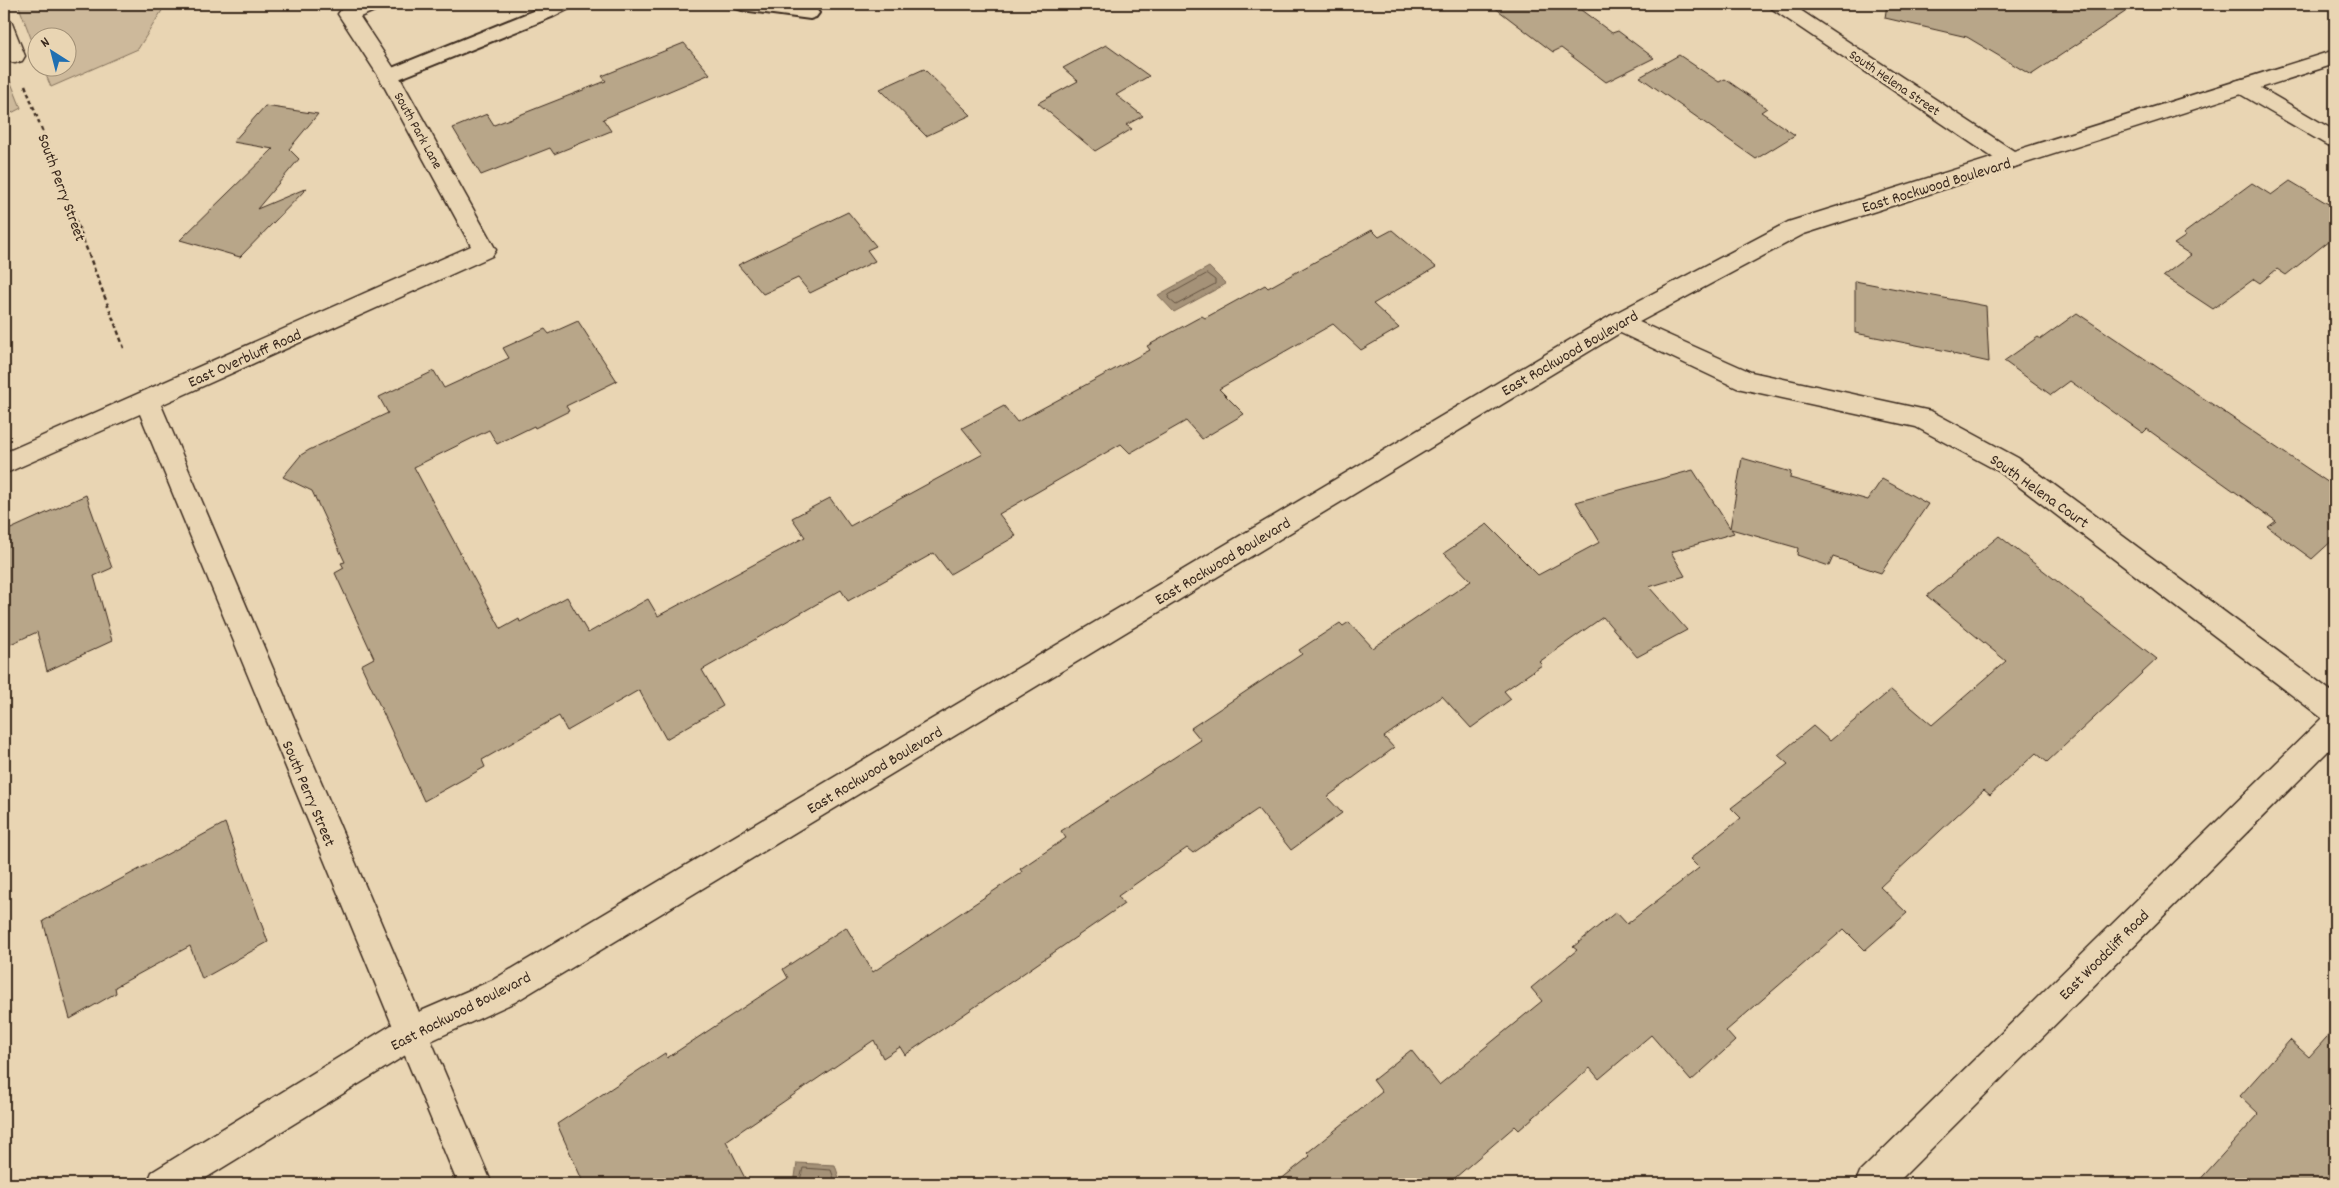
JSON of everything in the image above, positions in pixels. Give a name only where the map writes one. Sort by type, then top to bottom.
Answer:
[{"type":"street","name":"South Park Lane","points":[[374,4],[348,14],[389,76],[484,250]]},
{"type":"street","name":"South Helena Street","points":[[1778,4],[2012,160]]},
{"type":"street","points":[[4,26],[14,56]]},
{"type":"street","name":"East Rockwood Boulevard","points":[[164,1184],[410,1033],[504,991],[1619,322],[1796,228],[2335,58]]},
{"type":"street","points":[[2242,86],[2335,140]]},
{"type":"street","name":"East Overbluff Road","points":[[4,464],[484,250]]},
{"type":"street","name":"South Helena Court","points":[[1619,322],[1746,380],[1922,418],[2009,465],[2335,711]]},
{"type":"street","name":"South Perry Street","points":[[147,401],[410,1033],[475,1184]]},
{"type":"street","name":"East Woodcliff Road","points":[[1872,1184],[2335,725]]},
{"type":"lane","points":[[389,76],[546,14],[564,4]]},
{"type":"lane","points":[[742,4],[810,13]]},
{"type":"path","name":"South Perry Street","points":[[14,56],[124,348]]},
{"type":"shaded area","points":[[18,4],[166,4],[138,49],[78,75],[78,28],[28,28],[28,30]]},
{"type":"shaded area","points":[[4,65],[21,108],[4,117]]},
{"type":"shaded area","points":[[47,78],[72,78],[51,87]]},
{"type":"water","points":[[1209,267],[1226,284],[1174,312],[1158,295]]},
{"type":"water","points":[[797,1163],[835,1165],[841,1184],[794,1184]]},
{"type":"building","points":[[1490,4],[1573,4],[1612,33],[1618,31],[1654,58],[1606,82],[1561,48],[1553,52]]},
{"type":"building","points":[[1887,4],[2137,4],[2031,75],[1967,37],[1885,18]]},
{"type":"building","points":[[684,43],[710,74],[603,119],[611,131],[554,154],[550,148],[481,175],[453,128],[487,114],[494,125],[606,81],[602,76]]},
{"type":"building","points":[[1106,45],[1149,76],[1116,95],[1143,116],[1126,125],[1132,129],[1095,151],[1038,103],[1078,81],[1063,68]]},
{"type":"building","points":[[1679,55],[1719,82],[1725,79],[1767,108],[1761,112],[1795,135],[1756,159],[1640,77]]},
{"type":"building","points":[[924,69],[971,115],[926,136],[880,89]]},
{"type":"building","points":[[265,106],[318,114],[289,149],[299,159],[257,209],[307,188],[240,257],[180,240],[273,149],[233,142]]},
{"type":"building","points":[[2290,181],[2335,208],[2335,236],[2286,275],[2277,269],[2260,283],[2254,279],[2213,309],[2163,276],[2191,255],[2174,244],[2186,236],[2183,234],[2252,183],[2271,195]]},
{"type":"building","points":[[848,212],[876,246],[867,250],[875,261],[810,293],[798,278],[763,294],[738,265]]},
{"type":"building","points":[[1372,230],[1379,237],[1392,230],[1436,267],[1373,304],[1399,328],[1361,350],[1333,324],[1219,389],[1244,414],[1202,439],[1186,421],[1130,453],[1121,444],[999,514],[1016,536],[950,574],[934,553],[848,601],[841,590],[702,670],[723,706],[666,739],[639,690],[567,731],[559,716],[482,760],[485,767],[424,801],[361,665],[374,658],[335,573],[344,568],[341,563],[345,562],[312,491],[283,477],[301,455],[309,450],[388,413],[379,397],[434,371],[444,388],[509,358],[503,348],[545,329],[549,334],[578,321],[617,381],[566,406],[569,411],[535,428],[534,426],[497,444],[489,430],[414,467],[501,629],[519,619],[520,622],[567,597],[588,633],[648,599],[658,616],[805,537],[792,518],[830,498],[850,526],[983,454],[962,428],[1004,406],[1017,422],[1150,350],[1147,346],[1202,316],[1205,318],[1265,285],[1268,288]]},
{"type":"building","points":[[1855,281],[1986,306],[1989,362],[1953,354],[1952,352],[1855,333]]},
{"type":"building","points":[[2077,313],[2335,487],[2335,538],[2312,559],[2268,527],[2276,521],[2147,429],[2143,433],[2070,381],[2051,395],[2004,361],[2038,337],[2041,339]]},
{"type":"building","points":[[1742,458],[1791,472],[1790,478],[1868,500],[1882,479],[1928,504],[1881,573],[1833,557],[1829,566],[1797,555],[1798,548],[1731,529],[1734,533],[1671,552],[1685,576],[1649,587],[1687,630],[1637,657],[1603,617],[1539,662],[1542,665],[1504,691],[1511,699],[1471,728],[1442,696],[1384,737],[1394,748],[1327,797],[1342,813],[1291,850],[1258,809],[1193,853],[1187,848],[1118,896],[1124,904],[905,1055],[900,1047],[883,1058],[874,1040],[726,1141],[748,1184],[584,1184],[557,1124],[665,1053],[667,1058],[788,978],[783,969],[846,927],[873,972],[1022,872],[1020,869],[1066,838],[1061,831],[1201,740],[1191,728],[1302,654],[1299,650],[1340,623],[1343,626],[1349,622],[1373,648],[1471,581],[1444,553],[1487,524],[1538,575],[1600,542],[1576,502],[1693,470],[1730,528]]},
{"type":"building","points":[[86,495],[112,568],[94,576],[112,641],[47,671],[37,632],[4,647],[4,532]]},
{"type":"building","points":[[1999,536],[2157,659],[2047,762],[2036,753],[1990,795],[1984,790],[1880,887],[1907,913],[1865,950],[1844,929],[1726,1031],[1735,1041],[1691,1081],[1651,1035],[1599,1079],[1590,1068],[1519,1130],[1515,1126],[1448,1184],[1275,1184],[1310,1156],[1307,1153],[1382,1092],[1373,1080],[1411,1050],[1439,1085],[1542,1001],[1531,988],[1577,950],[1573,947],[1616,912],[1627,924],[1699,868],[1690,859],[1741,818],[1731,808],[1788,764],[1778,755],[1813,726],[1830,741],[1891,690],[1932,725],[2006,661],[1927,596]]},
{"type":"building","points":[[225,823],[268,942],[202,979],[190,946],[115,987],[116,993],[70,1019],[43,921]]},
{"type":"building","points":[[2335,1028],[2335,1184],[2196,1184],[2259,1114],[2240,1096],[2290,1040],[2309,1057]]}]
